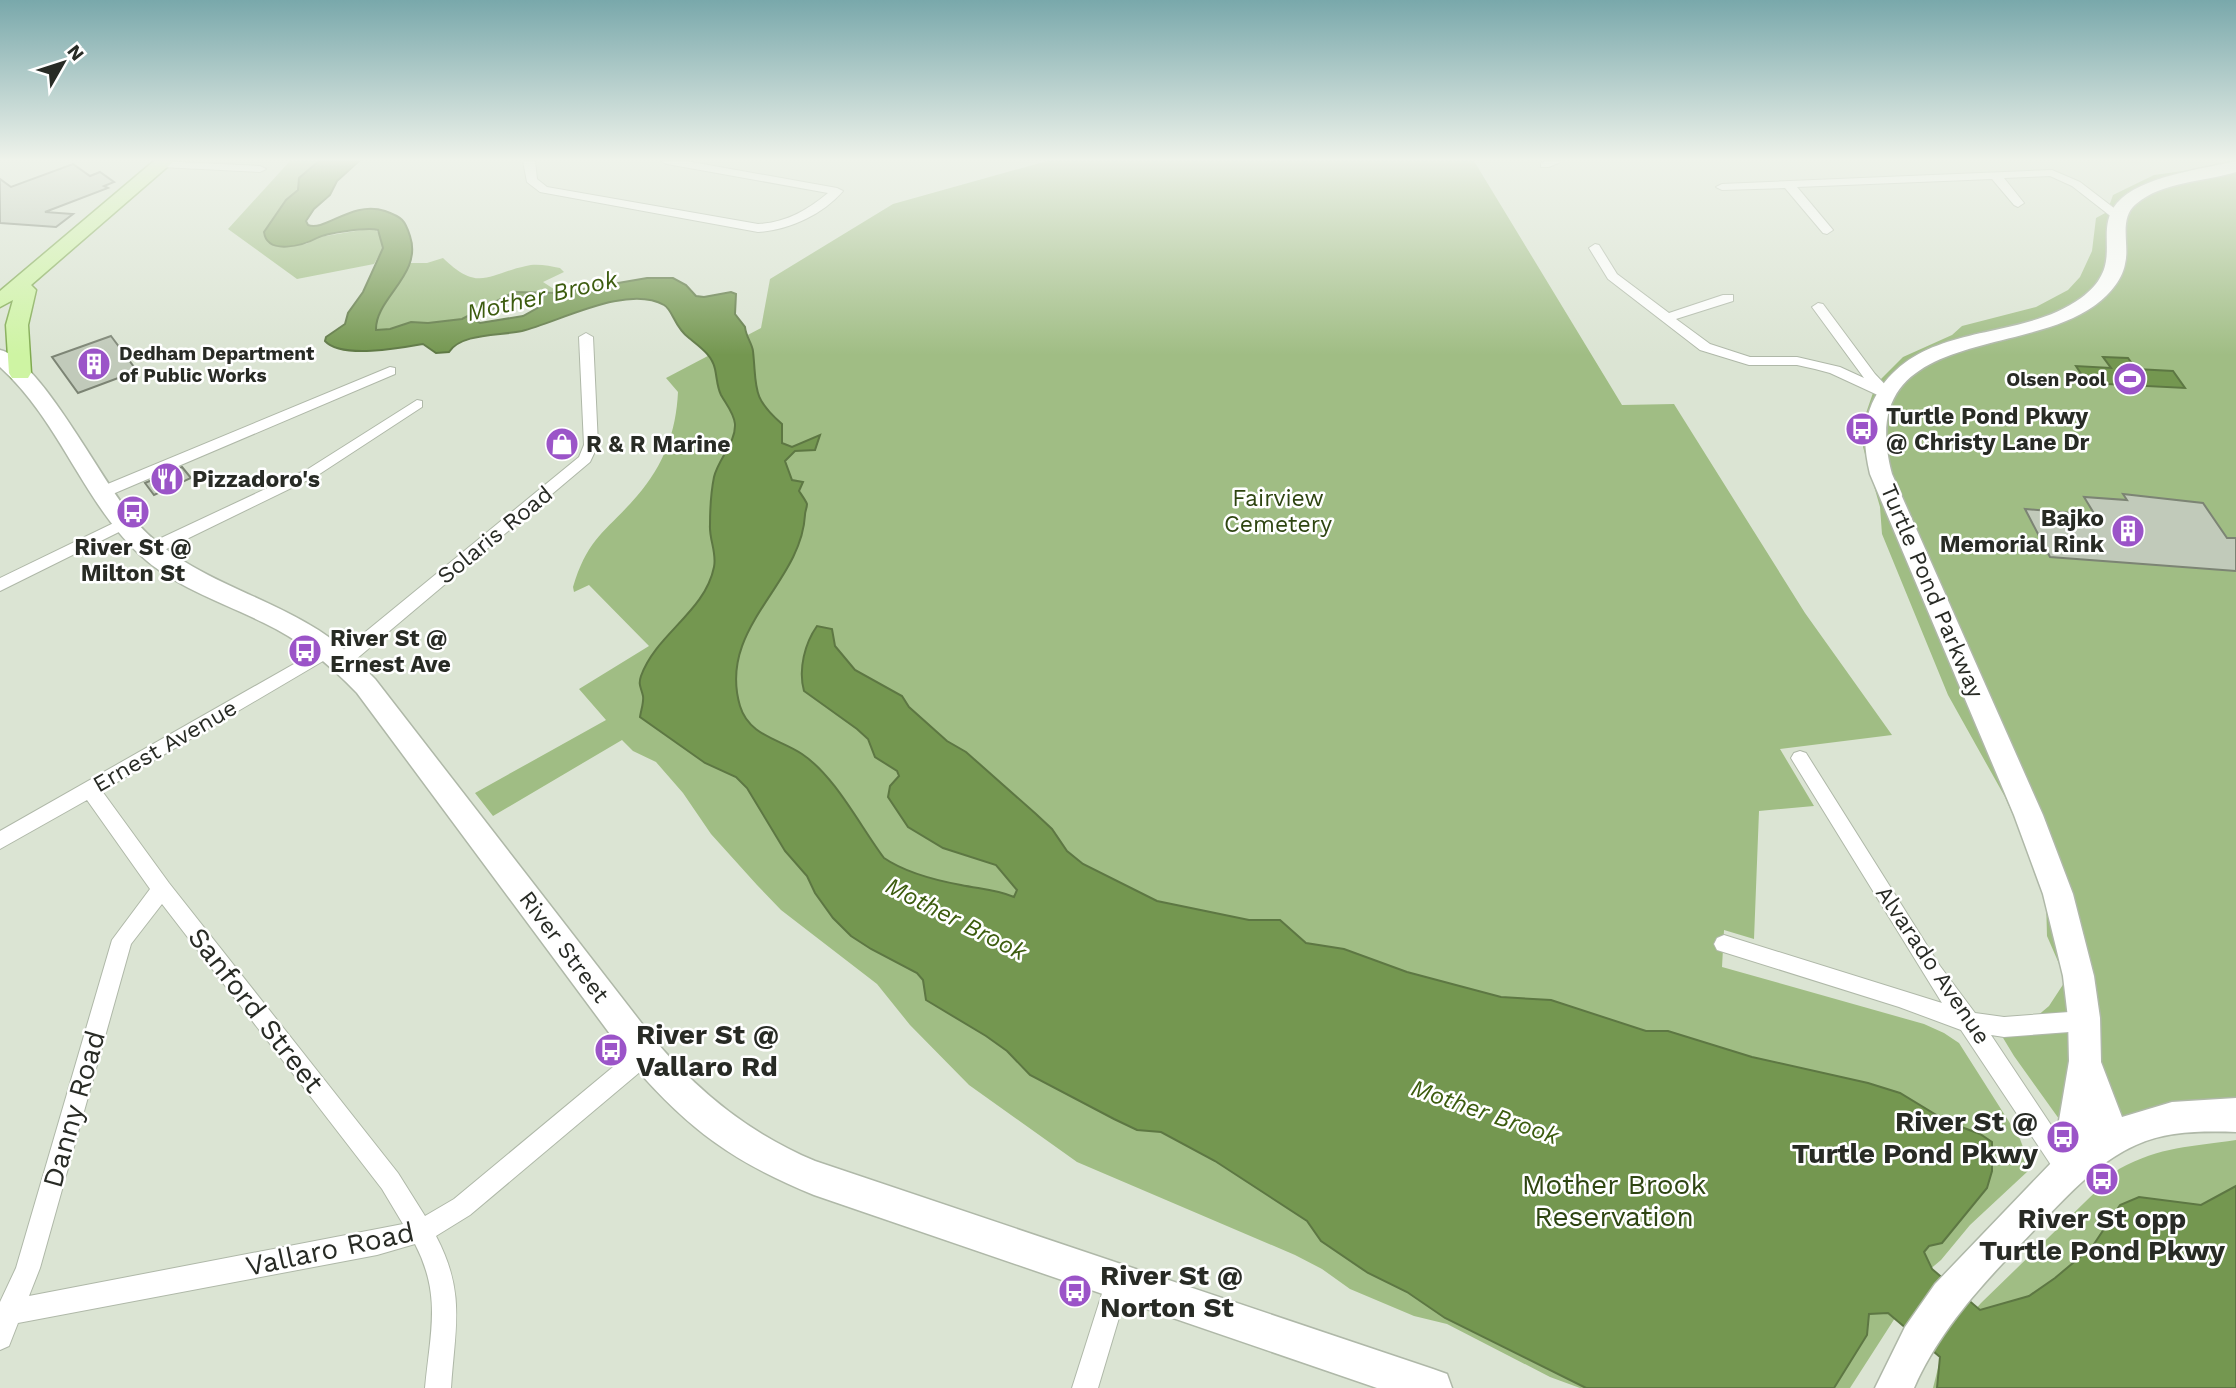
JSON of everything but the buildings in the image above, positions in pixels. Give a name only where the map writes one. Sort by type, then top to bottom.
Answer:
[{"type":"main road","points":[[0,324],[14,291],[86,226]]},
{"type":"main road","name":"Turtle Pond Parkway","points":[[2068,1171],[2085,1062],[2083,1021],[2072,941],[2050,870],[1881,474],[1876,449],[1875,418],[1887,394],[1909,367],[1950,345],[2057,318],[2086,303],[2114,271],[2117,262],[2117,226]]},
{"type":"main road","points":[[8,366],[16,326],[14,291]]},
{"type":"main road","name":"River Street","points":[[8,366],[124,523],[150,550],[184,575],[292,625],[335,656],[383,706],[645,1054],[691,1105],[731,1137],[764,1157],[814,1178],[1433,1388]]},
{"type":"main road","name":"Turtle Pond Parkway","points":[[2085,1062],[2113,1138]]},
{"type":"main road","points":[[1894,1388],[1928,1323],[1960,1281],[2068,1171],[2113,1138],[2141,1126],[2168,1119],[2236,1115]]},
{"type":"street","points":[[745,226],[767,229],[777,226]]},
{"type":"street","points":[[1823,226],[1827,230]]},
{"type":"street","points":[[1595,248],[1612,276],[1705,347],[1749,361],[1797,361],[1835,370],[1887,394]]},
{"type":"street","points":[[1666,318],[1728,298]]},
{"type":"street","points":[[1818,307],[1870,377],[1887,394]]},
{"type":"street","name":"Solaris Road","points":[[335,656],[585,459],[591,444],[586,337]]},
{"type":"street","points":[[103,492],[390,370]]},
{"type":"street","points":[[150,550],[324,466],[417,404]]},
{"type":"street","points":[[0,585],[124,523]]},
{"type":"street","name":"Ernest Avenue","points":[[0,841],[335,656]]},
{"type":"street","name":"Alvarado Avenue","points":[[1800,758],[1933,973],[2001,1067],[2068,1171]]},
{"type":"street","name":"Sanford Street","points":[[90,789],[162,888],[390,1181],[436,1262],[444,1285],[438,1388]]},
{"type":"street","name":"Danny Road","points":[[0,1337],[5,1313],[28,1268],[122,940],[162,888]]},
{"type":"street","points":[[1724,944],[1899,997],[1968,1022],[2004,1027],[2083,1021]]},
{"type":"street","name":"Vallaro Road","points":[[5,1313],[377,1243],[419,1232],[462,1208],[645,1054]]},
{"type":"street","points":[[1085,1388],[1118,1281]]},
{"type":"green space","points":[[231,226],[275,226],[281,246],[306,244],[319,237],[374,228],[380,235],[383,248],[374,264],[297,279],[228,229]]},
{"type":"green space","name":"Fairview Cemetery","points":[[857,226],[1513,226],[1622,405],[1674,404],[1805,613],[1892,735],[1780,749],[1814,806],[1759,811],[1754,939],[1724,930],[1722,967],[1924,1024],[1944,1033],[1959,1043],[2020,1139],[2026,1155],[2028,1171],[1970,1225],[1941,1260],[1922,1276],[1850,1388],[1580,1388],[1550,1377],[1447,1324],[1414,1316],[1350,1289],[1322,1269],[1295,1255],[1077,1162],[969,1085],[910,1025],[877,984],[781,910],[711,834],[683,793],[656,762],[633,751],[622,740],[493,816],[475,793],[606,720],[579,689],[649,646],[589,585],[574,592],[573,587],[592,546],[637,496],[655,472],[667,447],[675,421],[678,392],[666,378],[761,328],[770,279]]},
{"type":"green space","points":[[2095,226],[2236,226],[2236,1105],[2077,1144],[2014,1056],[1991,1018],[2036,1017],[2049,1006],[2066,980],[2047,936],[2046,899],[2033,861],[2005,797],[1948,695],[1882,534],[1880,507],[1863,447],[1863,422],[1876,384],[1903,357],[1952,335],[1962,326],[2036,307],[2068,290],[2080,277],[2092,251]]},
{"type":"green space","points":[[443,258],[455,269],[475,278],[493,276],[530,265],[560,268],[564,272],[543,282],[560,293],[514,292],[462,319],[411,322],[390,329],[376,330],[381,312],[409,263],[427,263]]},
{"type":"green space","points":[[2236,1140],[2236,1388],[1933,1388],[1939,1364],[1955,1333],[1981,1303],[2119,1169],[2163,1152]]},
{"type":"water","name":"Mother Brook Reservation","points":[[268,226],[406,226],[412,250],[410,263],[383,307],[376,330],[390,329],[411,322],[462,319],[514,292],[560,293],[647,278],[673,278],[686,285],[696,296],[731,292],[736,294],[735,314],[745,327],[752,348],[757,391],[765,406],[782,424],[782,443],[792,447],[820,435],[815,450],[795,451],[785,461],[792,480],[803,482],[799,491],[807,507],[800,540],[790,563],[749,629],[740,653],[736,678],[740,706],[750,724],[814,763],[846,802],[884,858],[911,872],[941,881],[1014,897],[1017,890],[996,865],[943,848],[908,827],[888,797],[890,786],[899,776],[897,771],[875,757],[868,739],[857,729],[804,691],[804,657],[817,626],[832,629],[835,646],[855,670],[902,696],[909,707],[947,741],[966,752],[1036,814],[1052,829],[1067,851],[1083,864],[1157,901],[1249,920],[1280,920],[1306,943],[1344,949],[1407,972],[1501,997],[1551,1000],[1646,1031],[1668,1031],[1752,1057],[1868,1083],[1900,1093],[1948,1122],[1980,1134],[1992,1142],[1992,1171],[1987,1188],[1942,1243],[1929,1246],[1924,1252],[1932,1269],[1980,1310],[2029,1296],[2055,1278],[2092,1247],[2120,1205],[2139,1197],[2201,1205],[2236,1186],[2236,1388],[1937,1388],[1940,1357],[1888,1313],[1869,1314],[1867,1335],[1834,1388],[1586,1388],[1445,1318],[1407,1292],[1368,1273],[1321,1241],[1307,1221],[1215,1161],[1161,1132],[1137,1130],[1030,1075],[1007,1051],[926,1000],[923,980],[917,973],[851,936],[833,918],[815,893],[807,876],[785,851],[747,788],[736,777],[705,763],[640,717],[643,698],[640,682],[648,661],[691,610],[709,583],[714,567],[710,530],[713,483],[716,470],[735,431],[735,424],[720,392],[713,364],[708,355],[684,334],[670,311],[664,305],[649,300],[631,299],[593,307],[522,331],[471,338],[462,341],[449,352],[436,353],[423,344],[372,351],[344,350],[325,341],[326,337],[345,324],[348,313],[363,292],[383,248],[378,230],[329,234],[287,247],[272,244],[264,232]],"holes":[[[525,297],[540,302],[541,306],[523,316],[480,323],[477,321],[501,303]]]},
{"type":"water","points":[[2103,357],[2128,358],[2136,369],[2173,371],[2185,388],[2087,383],[2076,366],[2111,368]]},
{"type":"place","name":"Dedham Department of Public Works","points":[[94,364]]},
{"type":"place","name":"Olsen Pool","points":[[2130,379]]},
{"type":"place","name":"Turtle Pond Pkwy @ Christy Lane Dr","points":[[1862,429]]},
{"type":"place","name":"R & R Marine","points":[[562,444]]},
{"type":"place","name":"Pizzadoro's","points":[[167,479]]},
{"type":"place","name":"River St @ Milton St","points":[[133,512]]},
{"type":"place","name":"Bajko Memorial Rink","points":[[2128,531]]},
{"type":"place","name":"River St @ Ernest Ave","points":[[305,651]]},
{"type":"place","name":"River St @ Vallaro Rd","points":[[611,1050]]},
{"type":"place","name":"River St @ Turtle Pond Pkwy","points":[[2063,1137]]},
{"type":"place","name":"River St opp Turtle Pond Pkwy","points":[[2102,1179]]},
{"type":"place","name":"River St @ Norton St","points":[[1075,1291]]},
{"type":"water label","name":"Mother Brook","points":[[542,296]]},
{"type":"water label","name":"Mother Brook","points":[[956,919]]},
{"type":"water label","name":"Mother Brook","points":[[1485,1112]]}]
